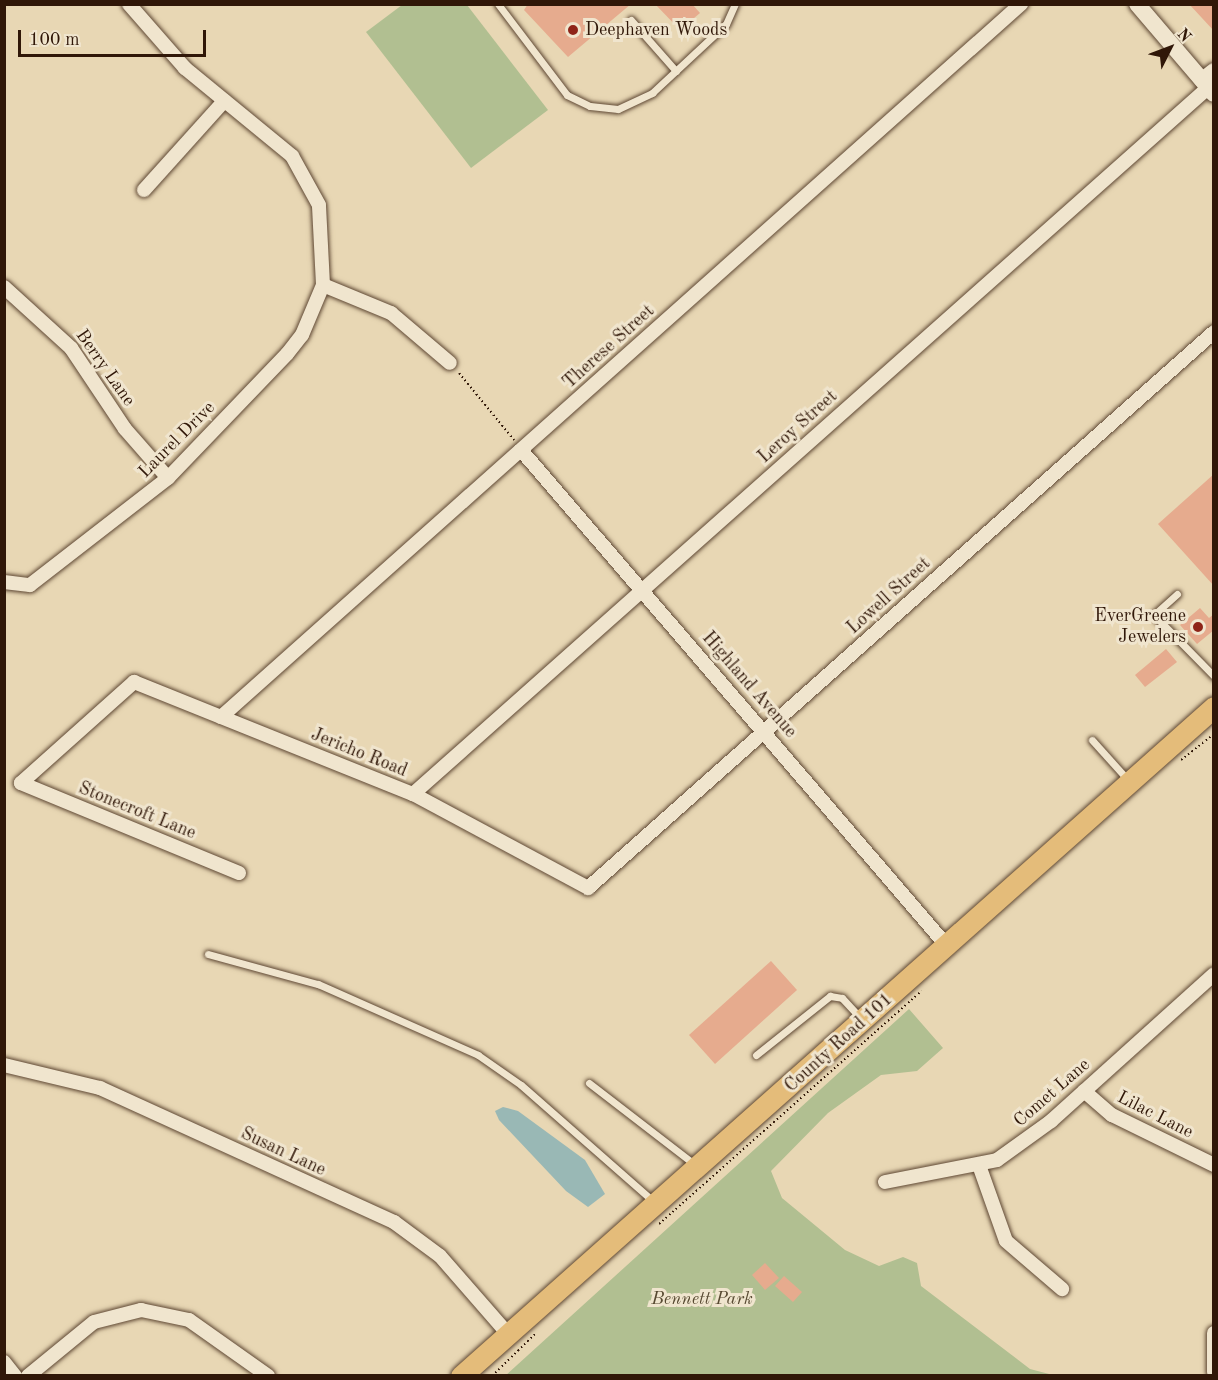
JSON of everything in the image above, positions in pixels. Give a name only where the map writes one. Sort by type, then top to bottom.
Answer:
[{"type":"main road","name":"County Road 101","points":[[461,1376],[864,1022],[1128,781],[1214,707]]},
{"type":"street","points":[[129,4],[184,68],[224,101],[274,137],[307,178],[324,232],[323,285],[391,313],[450,363]]},
{"type":"street","name":"Therese Street","points":[[221,717],[1021,4]]},
{"type":"street","points":[[1137,4],[1209,83]]},
{"type":"street","name":"Leroy Street","points":[[413,794],[1209,83]]},
{"type":"street","points":[[144,190],[224,101]]},
{"type":"street","name":"Laurel Drive","points":[[4,582],[20,586],[39,579],[168,478],[288,354],[310,320],[323,285]]},
{"type":"street","name":"Berry Lane","points":[[4,286],[72,348],[125,429],[168,478]]},
{"type":"street","name":"Lowell Street","points":[[588,888],[1214,332]]},
{"type":"street","name":"Highland Avenue","points":[[521,450],[765,731],[947,946]]},
{"type":"street","name":"Jericho Road","points":[[21,783],[134,681],[413,794],[588,888]]},
{"type":"street","name":"Stonecroft Lane","points":[[21,783],[239,873]]},
{"type":"street","name":"Comet Lane","points":[[885,1182],[980,1168],[1015,1148],[1084,1091],[1214,974]]},
{"type":"street","name":"Susan Lane","points":[[4,1065],[100,1088],[394,1222],[440,1256],[508,1334]]},
{"type":"street","name":"Lilac Lane","points":[[1084,1091],[1112,1115],[1214,1166]]},
{"type":"street","points":[[980,1168],[1006,1241],[1062,1289]]},
{"type":"street","points":[[28,1376],[94,1322],[141,1310],[189,1320],[268,1376]]},
{"type":"street","points":[[1214,1333],[1214,1372]]},
{"type":"street","points":[[4,1362],[15,1376]]},
{"type":"lane","points":[[498,4],[559,88],[590,106],[633,104],[676,71],[726,24],[735,4]]},
{"type":"lane","points":[[631,20],[676,71]]},
{"type":"lane","points":[[1177,594],[1154,615],[1214,676]]},
{"type":"lane","points":[[1092,740],[1128,781]]},
{"type":"lane","points":[[208,954],[309,981],[478,1055],[564,1121],[656,1204]]},
{"type":"lane","points":[[756,1055],[830,996],[842,998],[864,1022]]},
{"type":"lane","points":[[589,1083],[698,1167]]},
{"type":"path","points":[[450,363],[521,450]]},
{"type":"green space","points":[[402,5],[467,5],[548,110],[471,168],[366,32]]},
{"type":"green space","name":"Bennett Park","points":[[909,1009],[943,1048],[917,1071],[881,1075],[828,1113],[771,1171],[782,1198],[845,1250],[879,1266],[903,1257],[917,1263],[921,1286],[1030,1369],[1053,1375],[505,1376]]},
{"type":"water","points":[[503,1107],[518,1111],[585,1160],[605,1194],[588,1207],[566,1191],[499,1120],[495,1111]]},
{"type":"building","name":"Deephaven Woods","points":[[528,4],[631,4],[568,57],[524,10]]},
{"type":"building","name":"Deephaven Woods","points":[[655,4],[692,4],[700,13],[680,30]]},
{"type":"building","points":[[1189,4],[1214,4],[1214,31]]},
{"type":"building","points":[[1214,474],[1214,586],[1158,524]]},
{"type":"building","name":"EverGreene Jewelers","points":[[1200,608],[1209,618],[1214,614],[1214,630],[1197,644],[1180,625]]},
{"type":"building","points":[[1166,649],[1177,662],[1145,687],[1135,675]]},
{"type":"building","points":[[771,961],[797,990],[715,1064],[689,1035]]},
{"type":"building","points":[[765,1263],[779,1278],[765,1290],[752,1275]]},
{"type":"building","points":[[784,1276],[802,1292],[793,1302],[775,1286]]},
{"type":"place","name":"Deephaven Woods","points":[[573,30]]},
{"type":"place","name":"EverGreene Jewelers","points":[[1198,627]]}]
